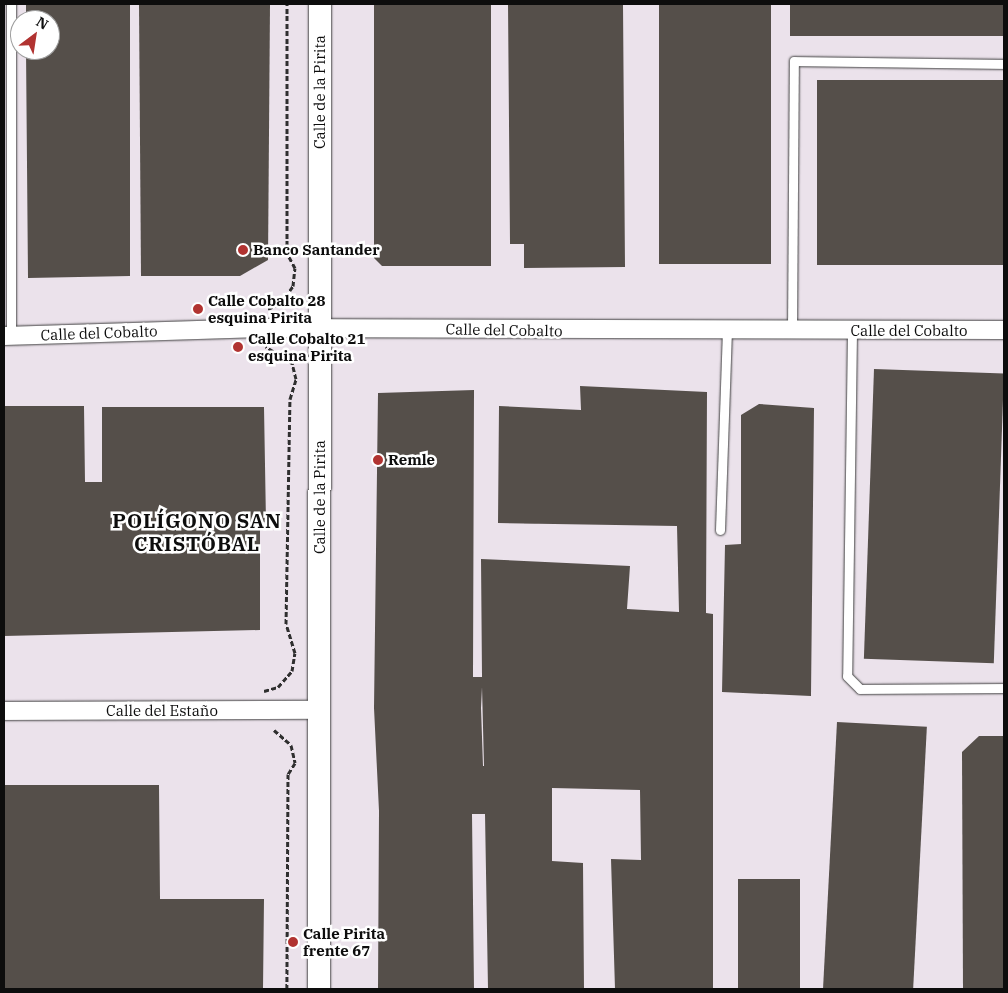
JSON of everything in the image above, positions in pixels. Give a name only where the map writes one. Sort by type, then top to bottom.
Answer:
[{"type":"street","name":"Calle de la Pirita","points":[[319,989],[320,4]]},
{"type":"street","name":"Calle del Cobalto","points":[[8,336],[320,328],[726,332],[1004,330]]},
{"type":"street","name":"Calle del Estaño","points":[[4,712],[320,710]]},
{"type":"lane","points":[[8,336],[11,4]]},
{"type":"lane","points":[[792,331],[794,61],[1004,64]]},
{"type":"lane","points":[[852,331],[847,676],[860,689],[1004,688]]},
{"type":"lane","points":[[720,530],[726,332]]},
{"type":"path","points":[[263,311],[281,303],[293,286],[295,268],[286,253],[288,4]]},
{"type":"path","points":[[259,692],[278,687],[292,671],[295,653],[286,624],[290,399],[296,379],[292,363],[262,345]]},
{"type":"path","points":[[270,728],[277,731],[291,745],[295,763],[288,774],[287,989]]},
{"type":"shaded area","points":[[4,4],[1004,4],[1004,989],[4,989]]},
{"type":"building","points":[[26,4],[130,4],[130,276],[28,278],[26,60],[60,60],[60,10],[26,10]]},
{"type":"building","points":[[139,4],[270,4],[268,260],[240,276],[141,276]]},
{"type":"building","points":[[374,4],[491,4],[491,266],[382,266],[374,258]]},
{"type":"building","points":[[508,4],[623,4],[625,267],[524,268],[524,244],[510,244]]},
{"type":"building","points":[[659,4],[771,4],[771,264],[659,264]]},
{"type":"building","points":[[790,4],[1004,4],[1004,36],[790,36]]},
{"type":"building","points":[[817,80],[1004,80],[1004,265],[817,265]]},
{"type":"building","points":[[874,369],[1004,374],[994,663],[864,659]]},
{"type":"building","points":[[580,386],[707,392],[706,613],[713,614],[713,989],[615,989],[611,859],[641,860],[640,790],[552,788],[552,861],[583,863],[584,989],[488,989],[485,814],[472,814],[474,989],[378,989],[379,811],[374,708],[378,393],[474,390],[473,677],[482,677],[481,559],[630,566],[627,609],[679,612],[677,526],[498,523],[499,406],[581,410]],"holes":[[[482,687],[484,766],[481,708]]]},
{"type":"building","points":[[759,404],[814,408],[811,696],[722,692],[725,545],[741,544],[741,415]]},
{"type":"building","points":[[4,406],[84,406],[85,482],[102,482],[102,407],[264,407],[266,522],[260,523],[260,630],[4,636]]},
{"type":"building","points":[[837,722],[927,727],[913,989],[823,989]]},
{"type":"building","points":[[979,736],[1004,736],[1004,989],[963,989],[962,752]]},
{"type":"building","points":[[4,785],[159,785],[160,899],[264,899],[263,989],[4,989]]},
{"type":"building","points":[[738,879],[800,879],[800,989],[738,989]]},
{"type":"place","name":"Banco Santander","points":[[243,250]]},
{"type":"place","name":"Calle Cobalto 28 esquina Pirita","points":[[198,309]]},
{"type":"place","name":"Calle Cobalto 21 esquina Pirita","points":[[238,347]]},
{"type":"place","name":"Remle","points":[[378,460]]},
{"type":"place","name":"Calle Pirita frente 67","points":[[293,942]]},
{"type":"district","name":"POLÍGONO SAN CRISTÓBAL","points":[[197,532]]}]
